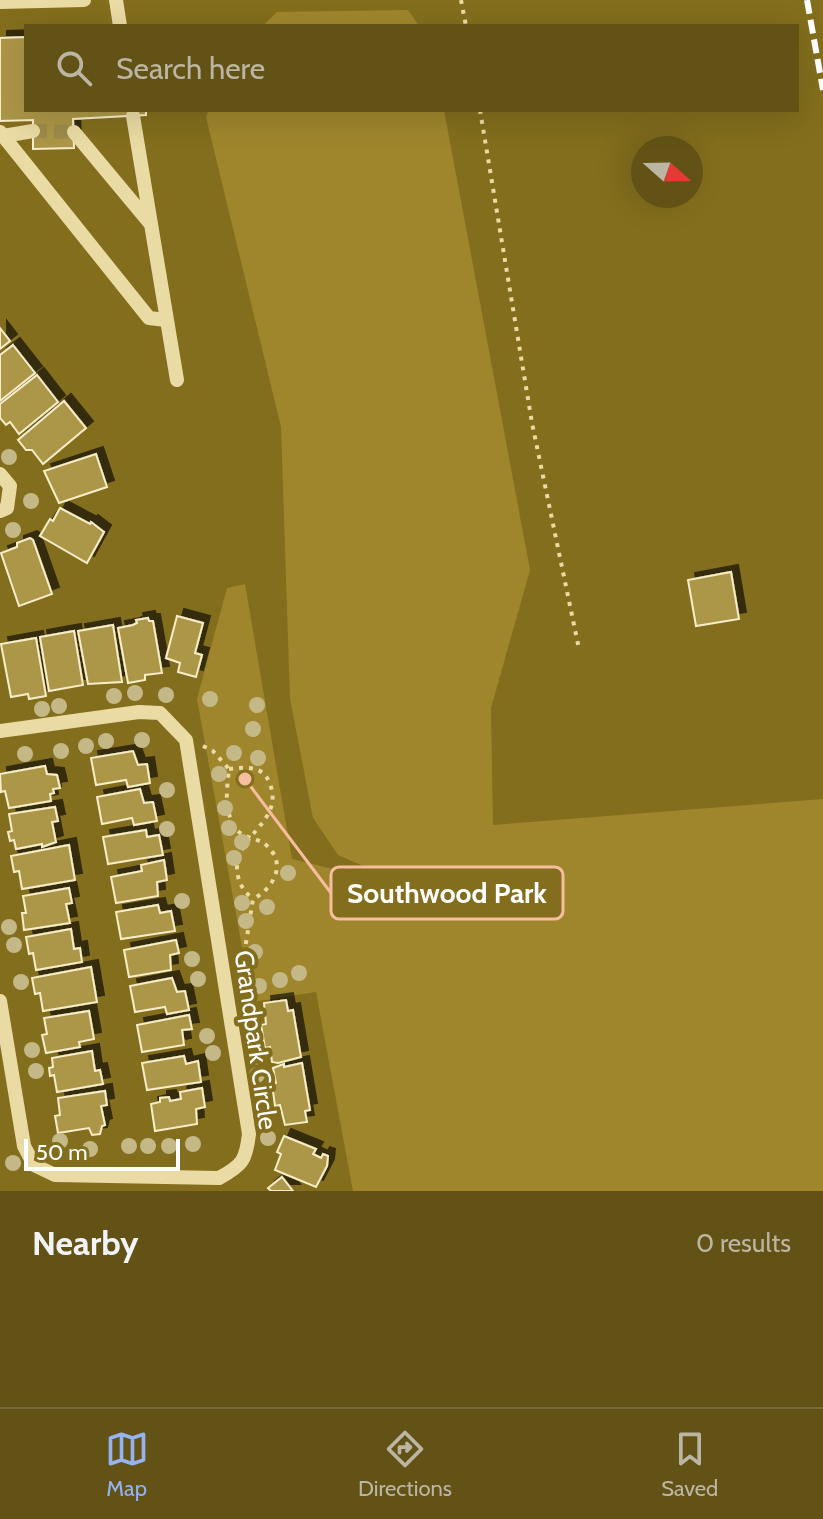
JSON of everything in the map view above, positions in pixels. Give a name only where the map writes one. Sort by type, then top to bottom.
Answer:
[{"type":"street","points":[[0,2],[84,0]]},
{"type":"street","points":[[116,0],[120,24]]},
{"type":"street","points":[[133,116],[177,380]]},
{"type":"street","points":[[2,134],[33,131]]},
{"type":"street","points":[[74,132],[149,222]]},
{"type":"street","points":[[2,134],[149,318],[166,320]]},
{"type":"street","points":[[0,474],[10,486],[7,508],[0,511]]},
{"type":"street","points":[[0,731],[139,712],[160,713],[186,740]]},
{"type":"street","name":"Grandpark Circle","points":[[0,1001],[24,1146],[34,1165],[55,1175],[219,1178],[235,1169],[247,1156],[249,1134],[186,740]]},
{"type":"path","points":[[461,0],[466,24]]},
{"type":"path","points":[[480,112],[532,423],[579,649]]},
{"type":"path","points":[[186,740],[213,751],[229,769],[226,800],[230,817],[238,832],[264,843],[275,857],[277,875],[271,887],[253,899],[245,949],[240,956],[222,967]]},
{"type":"path","points":[[229,769],[247,767],[261,770],[272,789],[272,804],[267,816],[259,830],[249,838],[237,866],[243,891],[253,899]]},
{"type":"shaded area","points":[[408,10],[418,24],[265,24],[277,12]]},
{"type":"shaded area","points":[[208,112],[444,112],[530,570],[491,708],[493,825],[823,799],[823,1191],[353,1191],[316,992],[252,1002],[197,699],[227,588],[245,584],[292,859],[415,889],[338,855],[313,818],[290,699],[281,427],[206,117]]},
{"type":"building","points":[[24,37],[24,112],[146,112],[146,115],[73,119],[74,148],[33,149],[33,120],[0,121],[0,38]]},
{"type":"building","points":[[0,328],[10,341],[0,349]]},
{"type":"building","points":[[13,345],[35,373],[0,401],[0,355]]},
{"type":"building","points":[[37,375],[58,402],[19,434],[10,422],[6,425],[0,418],[0,404]]},
{"type":"building","points":[[64,401],[86,428],[43,464],[32,450],[26,450],[18,440]]},
{"type":"building","points":[[96,454],[107,487],[59,503],[44,471]]},
{"type":"building","points":[[60,508],[91,522],[104,532],[87,563],[40,536]]},
{"type":"building","points":[[30,538],[52,594],[19,606],[1,553]]},
{"type":"building","points":[[731,572],[739,619],[696,626],[688,580]]},
{"type":"building","points":[[177,616],[203,623],[195,653],[202,655],[196,677],[178,672],[180,663],[166,658]]},
{"type":"building","points":[[148,618],[153,621],[162,673],[145,675],[145,680],[128,683],[118,628]]},
{"type":"building","points":[[113,625],[122,682],[88,684],[78,631]]},
{"type":"building","points":[[74,631],[83,685],[49,691],[40,637]]},
{"type":"building","points":[[36,638],[46,696],[29,699],[28,694],[11,697],[1,644]]},
{"type":"building","points":[[133,751],[138,765],[147,764],[150,783],[128,787],[126,780],[96,785],[91,758]]},
{"type":"building","points":[[45,766],[47,774],[57,775],[60,788],[53,789],[51,801],[9,808],[5,791],[1,792],[0,774]]},
{"type":"building","points":[[140,789],[144,803],[153,802],[157,821],[134,825],[132,818],[102,824],[97,797]]},
{"type":"building","points":[[55,807],[58,821],[52,822],[56,842],[42,847],[42,844],[16,849],[8,832],[12,831],[9,814]]},
{"type":"building","points":[[146,830],[147,837],[159,835],[163,855],[108,864],[103,837]]},
{"type":"building","points":[[69,845],[75,880],[22,889],[19,871],[14,872],[11,856]]},
{"type":"building","points":[[164,860],[167,880],[157,882],[158,896],[116,903],[111,877],[142,871],[141,865]]},
{"type":"building","points":[[69,888],[72,903],[66,904],[70,923],[24,930],[22,913],[26,913],[23,896]]},
{"type":"building","points":[[158,905],[160,913],[171,911],[175,931],[121,939],[116,912]]},
{"type":"building","points":[[71,929],[74,949],[80,948],[82,962],[36,970],[26,937]]},
{"type":"building","points":[[176,940],[179,953],[170,955],[171,970],[129,977],[124,950]]},
{"type":"building","points":[[91,967],[97,1002],[43,1011],[40,993],[35,994],[32,978]]},
{"type":"building","points":[[172,978],[177,992],[185,991],[189,1010],[167,1014],[165,1007],[135,1012],[130,986]]},
{"type":"building","points":[[286,1000],[288,1011],[293,1010],[301,1057],[272,1062],[270,1047],[265,1048],[261,1025],[266,1024],[264,1003]]},
{"type":"building","points":[[89,1011],[94,1039],[79,1042],[80,1047],[46,1053],[42,1035],[47,1034],[44,1018]]},
{"type":"building","points":[[189,1015],[192,1029],[182,1030],[184,1045],[142,1052],[137,1025]]},
{"type":"building","points":[[92,1051],[95,1071],[100,1070],[103,1084],[57,1092],[54,1075],[50,1076],[52,1058]]},
{"type":"building","points":[[184,1056],[186,1064],[198,1061],[201,1082],[147,1090],[142,1063]]},
{"type":"building","points":[[302,1063],[310,1110],[305,1111],[307,1122],[285,1125],[280,1105],[275,1106],[273,1068]]},
{"type":"building","points":[[202,1088],[205,1107],[196,1109],[197,1124],[155,1131],[151,1104],[160,1102],[160,1098],[169,1097],[170,1101],[181,1099],[180,1092]]},
{"type":"building","points":[[105,1091],[107,1105],[101,1106],[105,1125],[100,1134],[92,1135],[89,1128],[58,1133],[55,1116],[60,1115],[58,1098]]},
{"type":"building","points":[[284,1136],[316,1149],[313,1154],[321,1158],[323,1154],[328,1156],[327,1166],[316,1187],[275,1170],[281,1154],[277,1152]]},
{"type":"building","points":[[282,1177],[293,1191],[271,1191],[268,1188]]},
{"type":"tunnel","points":[[33,131],[74,132]]},
{"type":"railway","points":[[807,0],[823,90]]},
{"type":"place","name":"Southwood Park","points":[[245,779]]}]
